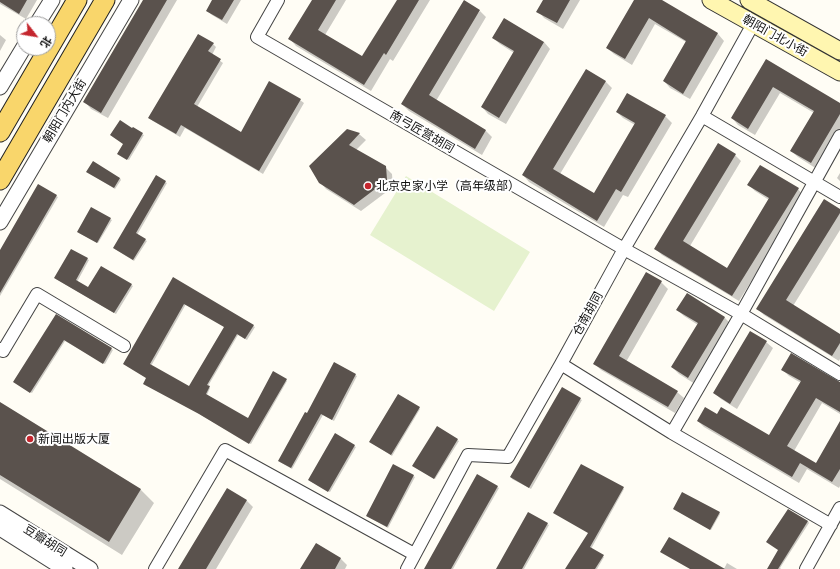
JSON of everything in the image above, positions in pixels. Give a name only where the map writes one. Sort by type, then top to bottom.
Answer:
[{"type":"main road","points":[[0,132],[77,0]]},
{"type":"main road","name":"朝阳门内大街","points":[[0,180],[104,0]]},
{"type":"main road","name":"朝阳门北小街","points":[[711,0],[840,72]]},
{"type":"main road","name":"朝阳门北小街","points":[[748,0],[840,51]]},
{"type":"street","points":[[42,16],[52,0]]},
{"type":"street","name":"朝阳门内大街","points":[[0,222],[131,0]]},
{"type":"street","name":"南弓匠营胡同","points":[[278,0],[257,37],[624,249]]},
{"type":"street","name":"仓南胡同","points":[[407,569],[468,455],[508,457],[624,249],[702,116],[753,24]]},
{"type":"street","points":[[0,87],[19,56]]},
{"type":"street","points":[[702,116],[840,198]]},
{"type":"street","points":[[672,433],[741,314],[840,136]]},
{"type":"street","points":[[624,249],[741,314],[840,374]]},
{"type":"street","points":[[0,349],[3,351],[37,294],[124,346]]},
{"type":"street","points":[[561,364],[672,433],[831,525]]},
{"type":"street","points":[[155,569],[225,450],[414,554]]},
{"type":"street","points":[[806,569],[840,508]]},
{"type":"street","name":"豆瓣胡同","points":[[0,513],[90,569]]},
{"type":"street","points":[[0,528],[65,569]]},
{"type":"green space","points":[[406,176],[530,252],[494,311],[370,235]]},
{"type":"building","points":[[0,0],[27,0],[19,14],[0,2]]},
{"type":"building","points":[[143,0],[167,0],[101,113],[83,102]]},
{"type":"building","points":[[212,0],[234,0],[222,20],[206,11]]},
{"type":"building","points":[[312,0],[336,0],[318,30],[362,56],[397,0],[419,0],[386,55],[384,53],[364,85],[288,39]]},
{"type":"building","points":[[464,0],[480,10],[429,95],[486,130],[475,149],[401,104]]},
{"type":"building","points":[[543,0],[570,0],[557,23],[536,12]]},
{"type":"building","points":[[634,0],[662,0],[718,33],[683,94],[663,81],[686,41],[649,18],[625,59],[606,48]]},
{"type":"building","points":[[504,18],[544,42],[499,118],[481,107],[514,51],[492,38]]},
{"type":"building","points":[[198,34],[214,43],[208,51],[221,59],[194,104],[241,132],[269,81],[301,99],[259,171],[181,125],[176,134],[148,118]]},
{"type":"building","points":[[766,59],[840,103],[840,114],[811,163],[790,151],[814,111],[773,87],[748,129],[731,118]]},
{"type":"building","points":[[586,69],[606,81],[553,169],[594,193],[635,123],[616,112],[627,93],[666,115],[621,192],[616,189],[597,221],[522,175]]},
{"type":"building","points":[[120,120],[143,133],[127,160],[117,154],[123,144],[110,135]]},
{"type":"building","points":[[347,129],[360,133],[349,145],[386,166],[387,180],[354,205],[319,183],[309,166]]},
{"type":"building","points":[[718,143],[736,154],[683,241],[727,268],[769,198],[747,185],[760,165],[799,188],[732,296],[654,249]]},
{"type":"building","points":[[93,161],[120,178],[114,188],[86,172]]},
{"type":"building","points":[[156,175],[166,181],[136,233],[146,239],[133,260],[113,248]]},
{"type":"building","points":[[38,184],[57,195],[0,293],[0,250]]},
{"type":"building","points":[[824,199],[840,209],[840,213],[786,300],[840,334],[840,343],[832,356],[756,309]]},
{"type":"building","points":[[91,207],[111,218],[97,243],[77,232]]},
{"type":"building","points":[[71,249],[88,258],[76,280],[88,287],[101,266],[132,284],[114,313],[54,278]]},
{"type":"building","points":[[646,272],[662,281],[619,356],[678,391],[668,407],[593,364]]},
{"type":"building","points":[[173,277],[254,325],[245,339],[237,334],[207,385],[210,386],[206,394],[248,418],[273,371],[287,379],[249,444],[199,414],[143,384],[146,378],[123,364]],"holes":[[[184,304],[224,327],[189,386],[150,364]]]},
{"type":"building","points":[[687,293],[725,317],[688,378],[671,367],[698,323],[676,310]]},
{"type":"building","points":[[56,314],[112,348],[103,364],[64,340],[30,393],[13,382]]},
{"type":"building","points":[[750,331],[767,341],[730,404],[713,393]]},
{"type":"building","points":[[791,353],[840,382],[840,412],[816,398],[787,446],[816,463],[840,421],[840,469],[832,482],[800,463],[792,477],[697,421],[705,407],[717,414],[721,407],[769,435],[801,381],[781,370]]},
{"type":"building","points":[[334,362],[356,374],[332,420],[321,414],[291,468],[278,461],[305,412],[307,413]]},
{"type":"building","points":[[562,387],[581,398],[529,488],[510,477]]},
{"type":"building","points":[[398,394],[420,407],[391,455],[369,442]]},
{"type":"building","name":"新闻出版大厦","points":[[0,402],[141,489],[109,542],[0,475]]},
{"type":"building","points":[[437,426],[458,439],[434,479],[412,466]]},
{"type":"building","points":[[335,433],[355,445],[328,492],[308,480]]},
{"type":"building","points":[[393,464],[414,475],[387,527],[366,516]]},
{"type":"building","points":[[581,464],[624,487],[590,547],[604,555],[595,569],[565,569],[588,533],[553,513]]},
{"type":"building","points":[[477,474],[498,486],[451,569],[424,569]]},
{"type":"building","points":[[227,488],[247,500],[206,569],[178,569]]},
{"type":"building","points":[[682,492],[720,512],[710,530],[673,509]]},
{"type":"building","points":[[788,509],[808,521],[778,569],[767,569],[778,550],[766,542]]},
{"type":"building","points":[[528,512],[548,523],[522,569],[496,569]]},
{"type":"building","points":[[669,537],[725,569],[690,569],[660,552]]},
{"type":"building","points":[[316,543],[341,558],[335,569],[300,569]]},
{"type":"place","name":"北京史家小学（高年级部）","points":[[368,186]]},
{"type":"place","name":"新闻出版大厦","points":[[30,439]]}]
